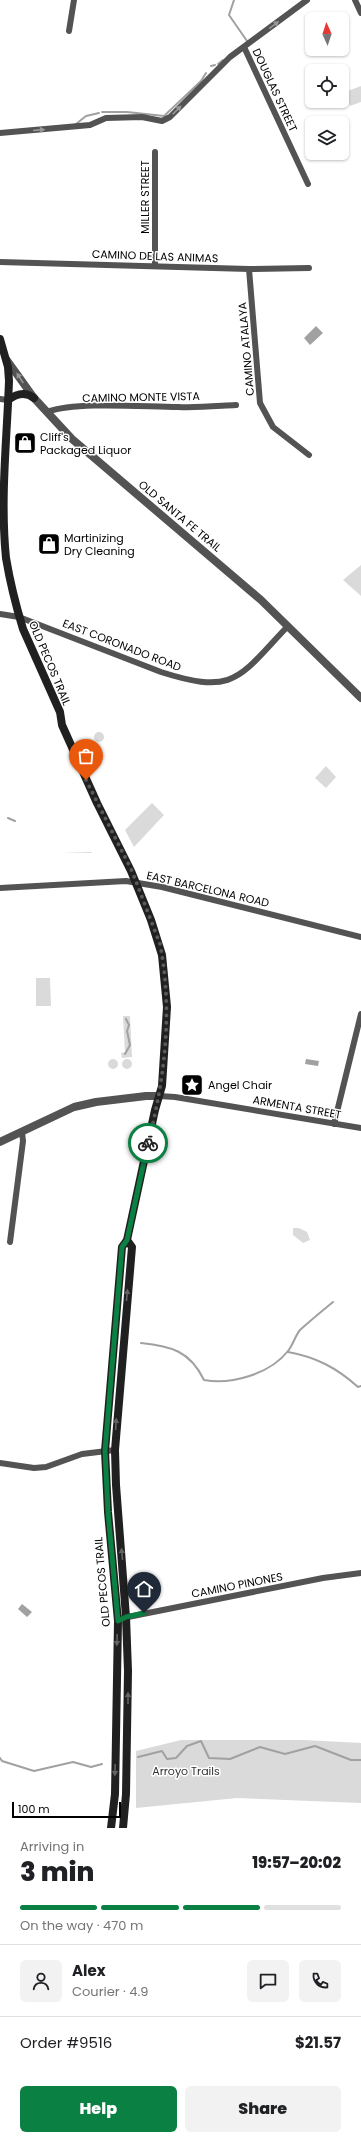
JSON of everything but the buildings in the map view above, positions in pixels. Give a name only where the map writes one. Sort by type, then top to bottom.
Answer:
[{"type":"main road","name":"OLD SANTA FE TRAIL","points":[[0,339],[6,359]]},
{"type":"main road","name":"OLD PECOS TRAIL","points":[[6,359],[4,399],[4,528],[6,557],[19,617],[60,712],[62,725],[97,803],[132,871],[153,926],[162,955],[167,1014],[162,1079],[159,1096],[127,1240],[122,1247],[105,1451],[108,1512],[118,1621],[115,1794],[111,1828]]},
{"type":"main road","points":[[4,399],[16,394],[28,394],[34,398]]},
{"type":"main road","name":"OLD PECOS TRAIL","points":[[123,1828],[128,1737],[126,1617],[116,1485],[115,1450],[132,1248],[127,1240]]},
{"type":"street","points":[[69,31],[74,0]]},
{"type":"street","points":[[0,133],[90,125],[106,118],[123,116],[142,117],[162,121],[170,117],[230,57],[307,0]]},
{"type":"street","points":[[355,0],[361,13]]},
{"type":"street","name":"DOUGLAS STREET","points":[[244,47],[308,184]]},
{"type":"street","name":"MILLER STREET","points":[[155,152],[155,265]]},
{"type":"street","name":"CAMINO DE LAS ANIMAS","points":[[0,262],[310,268]]},
{"type":"street","name":"CAMINO ATALAYA","points":[[249,268],[260,403],[273,426],[309,455]]},
{"type":"street","name":"OLD SANTA FE TRAIL","points":[[6,359],[34,398],[76,442],[252,592],[361,698]]},
{"type":"street","name":"CAMINO MONTE VISTA","points":[[47,412],[60,409],[105,406],[181,408],[236,405]]},
{"type":"street","name":"EAST CORONADO ROAD","points":[[0,614],[19,617],[182,679],[214,684],[228,681],[242,674],[288,626]]},
{"type":"street","name":"EAST BARCELONA ROAD","points":[[0,888],[126,881],[162,886],[361,937]]},
{"type":"street","points":[[334,1124],[361,1014]]},
{"type":"street","points":[[0,1142],[74,1107],[101,1101],[159,1096]]},
{"type":"street","name":"ARMENTA STREET","points":[[159,1096],[176,1097],[361,1128]]},
{"type":"street","points":[[10,1242],[23,1141],[22,1132]]},
{"type":"street","points":[[0,1464],[34,1468],[46,1467],[82,1454],[115,1450]]},
{"type":"street","name":"CAMINO PINONES","points":[[118,1621],[126,1617],[323,1578],[361,1573]]},
{"type":"green space","points":[[361,86],[361,102],[350,106],[349,90]]},
{"type":"green space","points":[[361,565],[361,596],[343,580]]},
{"type":"green space","points":[[99,732],[104,737],[99,742],[94,737]]},
{"type":"green space","points":[[326,766],[336,777],[326,788],[315,778]]},
{"type":"green space","points":[[152,803],[164,815],[134,847],[125,830]]},
{"type":"green space","points":[[91,852],[92,853],[59,853]]},
{"type":"green space","points":[[36,978],[50,978],[51,1006],[36,1006]]},
{"type":"green space","points":[[123,1016],[130,1016],[132,1057],[122,1058],[121,1053],[125,1052]]},
{"type":"green space","points":[[113,1059],[118,1064],[113,1069],[108,1064]]},
{"type":"green space","points":[[127,1059],[132,1064],[127,1069],[122,1064]]},
{"type":"green space","points":[[293,1228],[299,1228],[307,1232],[310,1240],[303,1243],[293,1235]]},
{"type":"green space","name":"Arroyo Trails","points":[[181,1740],[304,1740],[361,1743],[361,1803],[237,1798],[136,1808],[136,1751]]},
{"type":"shaded area","points":[[316,326],[323,333],[310,345],[304,338]]},
{"type":"shaded area","points":[[306,1059],[319,1061],[318,1066],[305,1064]]},
{"type":"shaded area","points":[[22,1604],[32,1612],[27,1617],[18,1609]]},
{"type":"waterway","points":[[234,0],[229,15],[247,41]]},
{"type":"waterway","points":[[218,64],[223,60]]},
{"type":"waterway","points":[[211,66],[215,65]]},
{"type":"waterway","points":[[102,112],[127,112],[164,116],[201,81],[206,73]]},
{"type":"waterway","points":[[76,124],[86,116],[99,113]]},
{"type":"waterway","points":[[8,818],[15,821]]},
{"type":"waterway","points":[[125,1054],[130,1045],[127,1031],[129,1025],[126,1019]]},
{"type":"waterway","points":[[141,1343],[170,1348],[186,1356],[199,1370],[204,1380],[226,1381],[238,1379],[261,1372],[280,1359],[290,1349],[300,1330],[333,1302]]},
{"type":"waterway","points":[[288,1352],[308,1357],[326,1364],[342,1374],[358,1387],[361,1386]]},
{"type":"waterway","points":[[138,1757],[162,1751],[167,1759],[176,1758],[187,1746],[201,1741],[209,1758],[230,1759],[260,1747],[285,1754],[315,1746],[351,1760],[361,1760]]},
{"type":"waterway","points":[[0,1758],[2,1761],[34,1771],[73,1762],[91,1767],[102,1764]]},
{"type":"way so far","points":[[86,780],[132,871],[137,888],[160,944],[162,955],[167,1007],[166,1045],[162,1086],[148,1143]]},
{"type":"place","name":"Cliff's Packaged Liquor","points":[[25,443]]},
{"type":"place","name":"Martinizing Dry Cleaning","points":[[49,544]]},
{"type":"place","name":"Angel Chair","points":[[192,1085]]},
{"type":"route","points":[[144,1613],[126,1617],[118,1621],[108,1512],[105,1451],[106,1420],[122,1247],[127,1240],[132,1213],[138,1195],[148,1143]]}]
